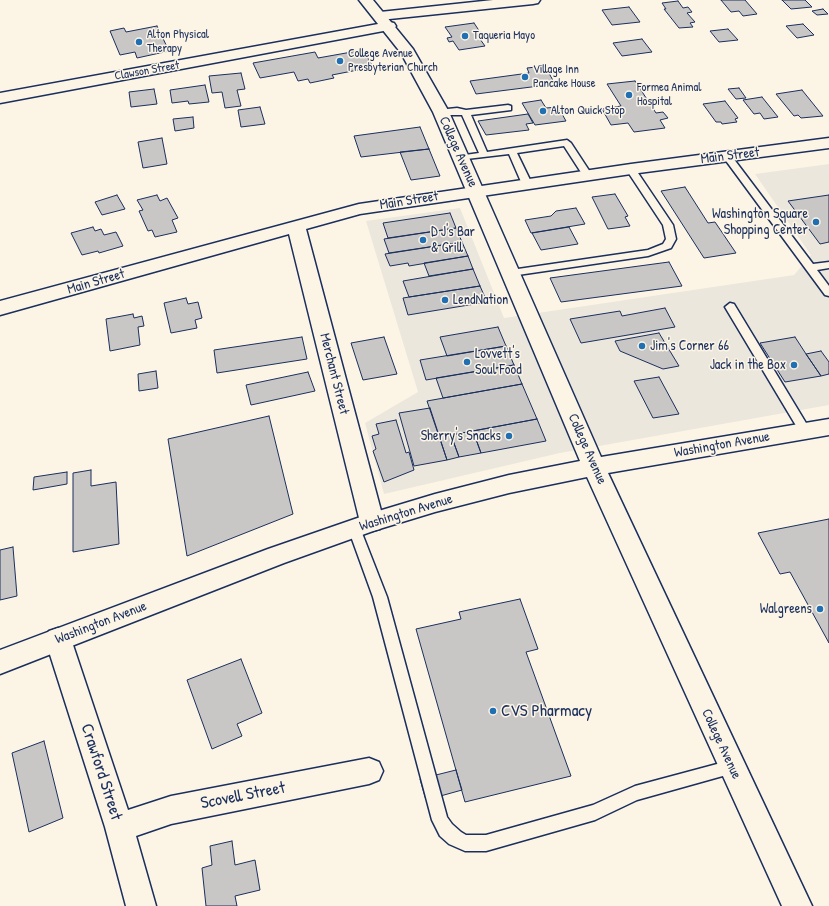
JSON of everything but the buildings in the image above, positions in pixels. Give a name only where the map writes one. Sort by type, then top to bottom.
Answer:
[{"type":"street","name":"College Avenue","points":[[366,0],[408,52],[441,112],[594,467],[797,906]]},
{"type":"street","name":"Clawson Street","points":[[0,98],[384,21],[533,0]]},
{"type":"street","name":"Main Street","points":[[0,308],[367,208],[587,175],[829,143]]},
{"type":"street","name":"Merchant Street","points":[[296,227],[363,525]]},
{"type":"street","name":"Washington Avenue","points":[[0,662],[276,556],[363,525],[436,502],[594,467],[829,427]]},
{"type":"street","name":"Crawford Street","points":[[58,639],[118,827],[140,906]]},
{"type":"street","name":"Scovell Street","points":[[118,827],[171,810],[369,771]]},
{"type":"lane","points":[[441,112],[458,111],[466,114],[508,108]]},
{"type":"lane","points":[[466,114],[484,154]]},
{"type":"lane","points":[[461,158],[567,143],[587,175]]},
{"type":"lane","points":[[512,151],[527,184]]},
{"type":"lane","points":[[727,156],[829,293]]},
{"type":"lane","points":[[511,273],[648,253],[667,246],[672,239],[668,225],[630,169]]},
{"type":"lane","points":[[810,268],[829,265]]},
{"type":"lane","points":[[730,307],[805,431]]},
{"type":"lane","points":[[363,525],[380,597],[440,820],[446,830],[455,838],[465,843],[486,843],[595,812],[635,793],[732,767]]},
{"type":"shaded area","points":[[829,164],[829,405],[560,453],[384,494],[365,423],[418,392],[366,221],[460,208],[504,318],[794,275],[811,255],[755,174]]},
{"type":"place","name":"Taqueria Mayo","points":[[465,36]]},
{"type":"place","name":"Alton Physical Therapy","points":[[139,42]]},
{"type":"place","name":"College Avenue Presbyterian Church","points":[[340,61]]},
{"type":"place","name":"Village Inn Pancake House","points":[[525,77]]},
{"type":"place","name":"Formea Animal Hospital","points":[[629,95]]},
{"type":"place","name":"Alton Quick Stop","points":[[543,111]]},
{"type":"place","name":"Washington Square Shopping Center","points":[[816,222]]},
{"type":"place","name":"D J's Bar & Grill","points":[[423,240]]},
{"type":"place","name":"LendNation","points":[[445,300]]},
{"type":"place","name":"Jim's Corner 66","points":[[642,346]]},
{"type":"place","name":"Lovvett's Soul Food","points":[[467,362]]},
{"type":"place","name":"Jack in the Box","points":[[794,365]]},
{"type":"place","name":"Sherry's Snacks","points":[[509,436]]},
{"type":"place","name":"Walgreens","points":[[820,609]]},
{"type":"place","name":"CVS Pharmacy","points":[[493,711]]}]
